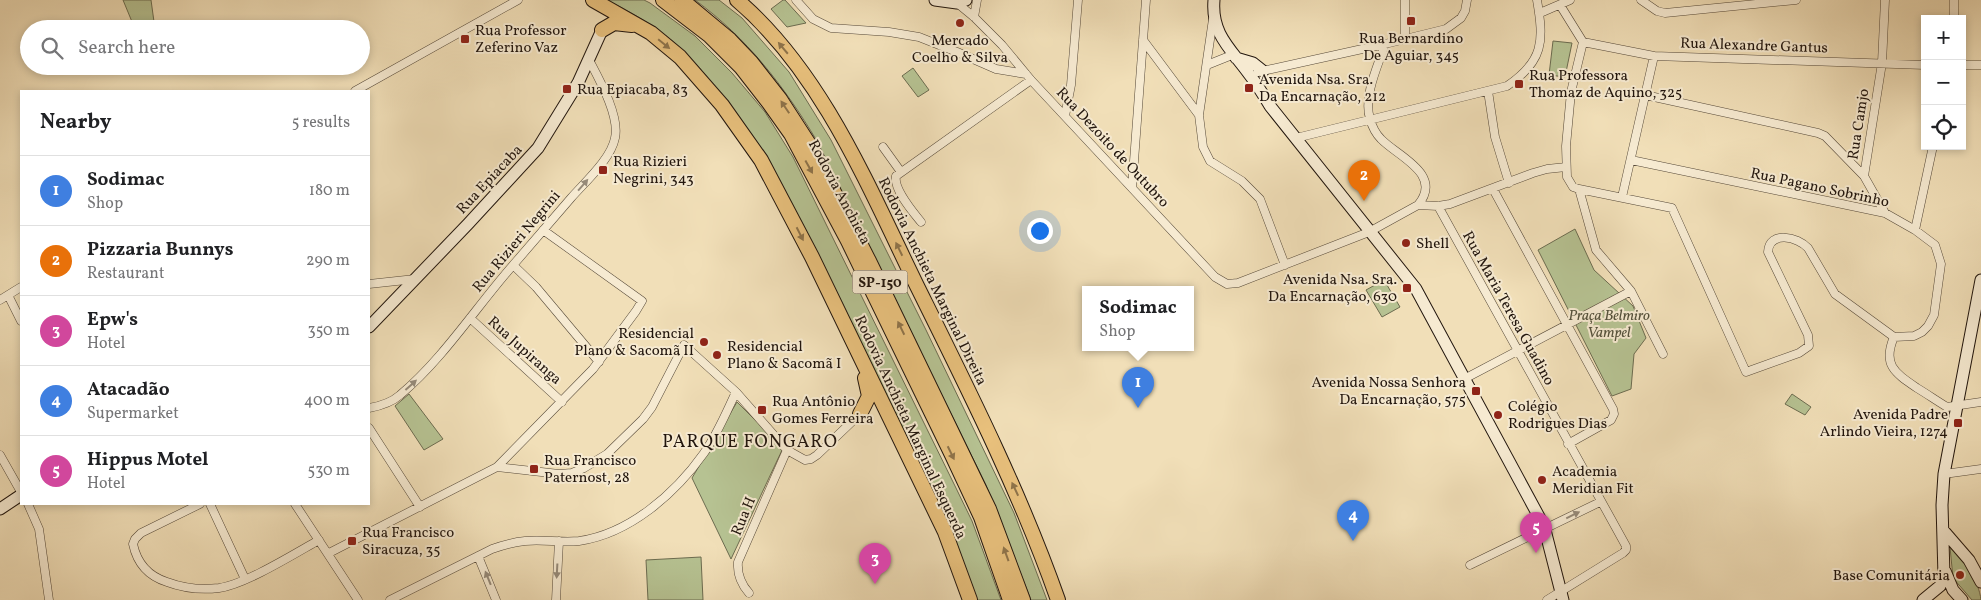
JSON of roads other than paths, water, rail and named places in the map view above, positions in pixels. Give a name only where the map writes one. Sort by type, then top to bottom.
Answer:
[{"type":"highway","name":"Rodovia Anchieta","points":[[663,0],[710,36],[741,67],[791,134],[848,241],[981,517],[1010,600]]},
{"type":"highway","name":"Rodovia Anchieta","points":[[682,0],[730,40],[751,62],[780,99],[811,147],[869,261],[989,509],[1023,600]]},
{"type":"highway","name":"Rodovia Anchieta Marginal Direita","points":[[737,0],[769,31],[790,56],[818,96],[861,171],[1019,498],[1058,600]]},
{"type":"highway","name":"Rodovia Anchieta Marginal Esquerda","points":[[595,1],[651,33],[680,57],[722,105],[745,135],[782,198],[894,426],[945,532],[970,600]]},
{"type":"highway","points":[[595,1],[601,12],[602,30],[614,24],[636,26]]},
{"type":"highway","points":[[853,344],[869,391],[867,401],[860,414]]},
{"type":"highway","points":[[860,414],[876,412],[894,426]]},
{"type":"street","points":[[357,90],[518,0]]},
{"type":"street","points":[[796,0],[814,19],[831,28],[889,32],[911,36],[936,43],[996,69],[1029,77]]},
{"type":"street","points":[[935,0],[962,1]]},
{"type":"street","points":[[974,16],[976,0]]},
{"type":"street","points":[[1065,116],[1071,85],[1078,0]]},
{"type":"street","points":[[1132,188],[1146,0]]},
{"type":"street","points":[[1214,0],[1200,116],[1201,138],[1206,156],[1217,167],[1242,181],[1260,199],[1285,265],[1369,232],[1418,205],[1422,200],[1425,189],[1420,172],[1412,163],[1379,138],[1370,118],[1369,99],[1385,44]]},
{"type":"street","points":[[1405,0],[1405,38]]},
{"type":"street","points":[[1249,74],[1385,44],[1446,28],[1455,24],[1465,11],[1467,0]]},
{"type":"street","points":[[1296,138],[1370,118],[1488,92],[1507,86],[1533,63],[1541,42],[1538,0]]},
{"type":"street","points":[[1641,0],[1657,11],[1665,13],[1796,0]]},
{"type":"street","name":"Rua Camjo","points":[[1884,0],[1882,63],[1864,176],[1886,213]]},
{"type":"street","points":[[1954,0],[1954,15]]},
{"type":"street","name":"Rua Dezoito de Outubro","points":[[962,1],[1029,77],[1215,277],[1227,284],[1238,283],[1285,265]]},
{"type":"street","points":[[1540,13],[1565,2],[1583,42],[1571,92],[1566,167],[1568,180],[1573,187],[1579,190],[1672,208],[1746,372],[1799,353],[1809,346],[1808,335],[1769,258],[1768,246],[1773,241],[1781,238],[1795,238],[1803,242],[1814,256],[1826,281],[1835,294],[1894,337],[1888,349],[1890,364],[1898,376],[1947,407],[1981,402]]},
{"type":"street","points":[[1213,14],[1219,32],[1234,56],[1369,232],[1416,289],[1466,378],[1546,529],[1562,596]]},
{"type":"street","name":"Rua Epiacaba","points":[[370,326],[534,152],[562,110],[589,60],[602,30]]},
{"type":"street","points":[[1142,40],[1200,116]]},
{"type":"street","name":"Rua Alexandre Gantus","points":[[1583,42],[1654,56],[1921,65]]},
{"type":"street","points":[[1207,65],[1234,56],[1253,63],[1264,71]]},
{"type":"street","points":[[1622,197],[1654,56]]},
{"type":"street","name":"Rua Rizieri Negrini","points":[[370,408],[386,404],[398,397],[419,378],[513,265],[595,171],[612,148],[616,136],[615,122],[610,106],[589,60]]},
{"type":"street","points":[[1966,65],[1981,65]]},
{"type":"street","points":[[1260,90],[1264,71]]},
{"type":"street","points":[[921,222],[898,189],[895,182],[896,176],[1029,77]]},
{"type":"street","points":[[1488,92],[1494,137],[1509,183]]},
{"type":"street","points":[[1645,95],[1818,133],[1825,136],[1864,176]]},
{"type":"street","points":[[883,147],[901,172]]},
{"type":"street","points":[[1915,230],[1932,150]]},
{"type":"street","name":"Rua Pagano Sobrinho","points":[[1631,160],[1886,213],[1915,230],[1934,245],[1941,264],[1934,315],[1922,332],[1914,336],[1894,337]]},
{"type":"street","points":[[1418,205],[1438,206],[1493,189],[1547,169],[1566,167]]},
{"type":"street","points":[[1493,189],[1611,405],[1614,414],[1611,420],[1605,424],[1568,444]]},
{"type":"street","points":[[1579,190],[1596,250],[1631,292],[1663,354]]},
{"type":"street","name":"Rua Maria Teresa Guadino","points":[[1438,206],[1626,550],[1562,596],[1547,600]]},
{"type":"street","points":[[329,553],[497,467],[599,362],[642,301],[543,230]]},
{"type":"street","points":[[513,265],[536,287],[599,362]]},
{"type":"street","points":[[370,284],[415,279]]},
{"type":"street","points":[[1923,600],[1940,586],[1944,571],[1942,505],[1944,474],[1957,405],[1976,331],[1981,280]]},
{"type":"street","points":[[0,300],[20,288]]},
{"type":"street","points":[[1466,378],[1516,350],[1631,292]]},
{"type":"street","points":[[8,295],[20,319]]},
{"type":"street","name":"Rua Jupiranga","points":[[470,318],[562,402]]},
{"type":"street","points":[[497,467],[559,474],[572,473],[607,454],[643,420],[684,345],[736,392],[787,450],[805,460],[817,454],[860,414]]},
{"type":"street","points":[[390,600],[506,544],[525,541],[577,541],[608,534],[632,521],[666,495],[689,472],[705,452],[736,392]]},
{"type":"street","points":[[370,430],[420,506]]},
{"type":"street","name":"Rua H","points":[[750,593],[741,583],[737,568],[738,562],[787,450]]},
{"type":"street","points":[[0,455],[20,492]]},
{"type":"street","points":[[1944,474],[1981,469]]},
{"type":"street","points":[[0,509],[20,495]]},
{"type":"street","points":[[1470,565],[1600,502]]},
{"type":"street","points":[[28,505],[39,529],[49,600]]},
{"type":"street","points":[[198,505],[141,533],[135,538],[133,544],[139,561],[146,571],[157,579],[180,587],[221,588],[245,580],[320,540]]},
{"type":"street","points":[[210,505],[245,580]]},
{"type":"street","points":[[296,505],[329,553],[358,600]]},
{"type":"street","points":[[1943,530],[1969,560],[1981,582]]},
{"type":"street","points":[[556,600],[559,541]]},
{"type":"street","points":[[478,556],[496,600]]},
{"type":"street","points":[[1944,571],[1954,590],[1962,600]]},
{"type":"street","points":[[1940,586],[1954,590]]},
{"type":"place","name":"Rua Bernardino De Aguiar, 345","points":[[1411,21]]},
{"type":"place","name":"Mercado Coelho & Silva","points":[[960,23]]},
{"type":"place","name":"Rua Professor Zeferino Vaz","points":[[465,39]]},
{"type":"place","name":"Rua Professora Thomaz de Aquino, 325","points":[[1519,84]]},
{"type":"place","name":"Avenida Nsa. Sra. Da Encarnação, 212","points":[[1249,88]]},
{"type":"place","name":"Rua Epiacaba, 83","points":[[567,89]]},
{"type":"place","name":"Rua Rizieri Negrini, 343","points":[[603,170]]},
{"type":"place","name":"Pizzaria Bunnys","points":[[1364,201]]},
{"type":"place","name":"Shell","points":[[1406,243]]},
{"type":"place","name":"Avenida Nsa. Sra. Da Encarnação, 630","points":[[1407,288]]},
{"type":"place","name":"Residencial Plano & Sacomã II","points":[[704,342]]},
{"type":"place","name":"Residencial Plano & Sacomã I","points":[[717,355]]},
{"type":"place","name":"Avenida Nossa Senhora Da Encarnação, 575","points":[[1476,391]]},
{"type":"place","name":"Sodimac","points":[[1138,408]]},
{"type":"place","name":"Rua Antônio Gomes Ferreira","points":[[762,410]]},
{"type":"place","name":"Colégio Rodrigues Dias","points":[[1498,415]]},
{"type":"place","name":"Avenida Padre Arlindo Vieira, 1274","points":[[1958,423]]},
{"type":"place","name":"Rua Francisco Paternost, 28","points":[[534,469]]},
{"type":"place","name":"Academia Meridian Fit","points":[[1542,480]]},
{"type":"place","name":"Rua Francisco Siracuza, 35","points":[[352,541]]},
{"type":"place","name":"Atacadão","points":[[1353,541]]},
{"type":"place","name":"Hippus Motel","points":[[1536,553]]},
{"type":"place","name":"Base Comunitária","points":[[1960,575]]},
{"type":"place","name":"Epw's","points":[[875,584]]},
{"type":"district","name":"PARQUE FONGARO","points":[[750,441]]},
{"type":"park label","name":"Praça Belmiro Vampel","points":[[1609,324]]}]
